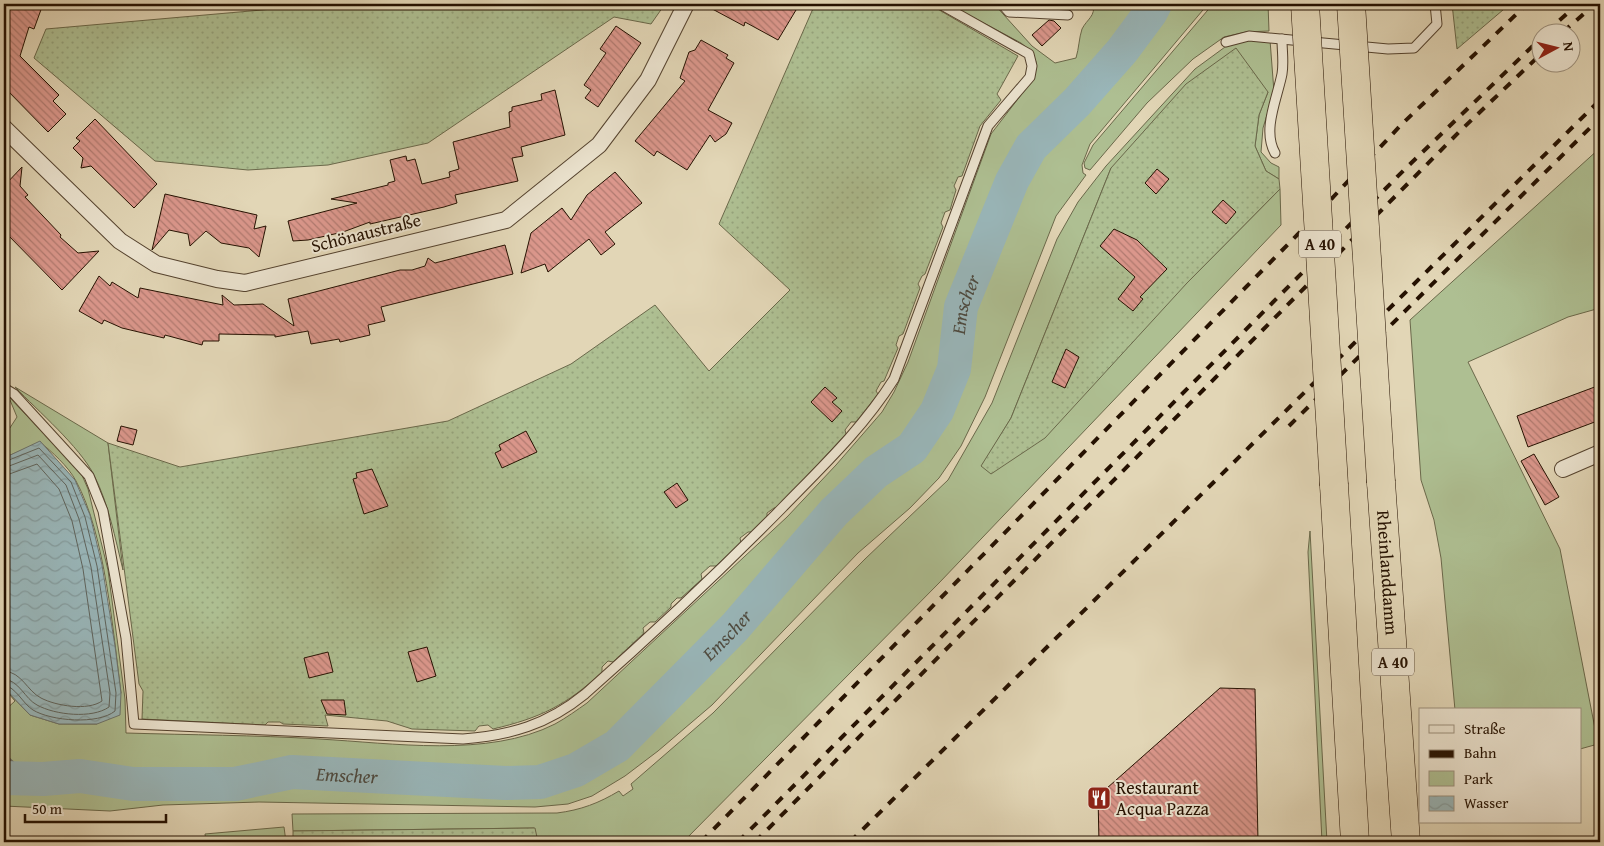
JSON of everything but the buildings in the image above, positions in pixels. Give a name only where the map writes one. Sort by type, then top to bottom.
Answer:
[{"type":"highway","name":"A 40","points":[[1305,4],[1355,842]]},
{"type":"highway","name":"Rheinlanddamm","points":[[1351,4],[1406,842]]},
{"type":"street","name":"Schönaustraße","points":[[4,128],[120,241],[156,264],[217,279],[246,283],[506,220],[599,145],[648,80],[686,4]]},
{"type":"street","points":[[1563,469],[1600,453]]},
{"type":"lane","points":[[4,388],[14,394],[89,476],[103,511],[126,638],[134,724],[463,739],[499,736],[534,726],[564,711],[585,694],[720,571],[845,444],[874,410],[894,379],[988,126],[1030,77],[1032,66],[1029,54],[940,4]]},
{"type":"lane","points":[[1002,4],[1010,12],[1068,15]]},
{"type":"lane","points":[[1226,42],[1249,36],[1388,49],[1414,48],[1437,24],[1435,4]]},
{"type":"lane","points":[[1275,154],[1270,144],[1271,120],[1282,72],[1282,39]]},
{"type":"green space","points":[[330,4],[665,4],[651,24],[614,17],[428,143],[328,165],[248,170],[155,161],[34,58],[46,29]]},
{"type":"green space","points":[[815,4],[929,4],[1018,56],[997,94],[1001,100],[980,126],[962,176],[958,177],[954,186],[956,190],[950,210],[945,212],[941,223],[943,227],[925,274],[918,284],[920,288],[903,334],[899,336],[896,345],[898,348],[884,381],[881,382],[876,391],[878,394],[856,422],[851,422],[845,430],[846,434],[778,507],[767,513],[767,518],[752,532],[748,532],[740,538],[741,543],[716,566],[710,566],[701,574],[702,579],[681,598],[677,598],[671,604],[671,607],[655,622],[650,622],[643,628],[644,633],[613,662],[608,661],[602,667],[602,672],[577,693],[552,709],[510,725],[493,729],[488,725],[479,726],[475,731],[412,729],[387,721],[325,715],[328,726],[283,724],[280,722],[268,722],[265,725],[142,719],[143,691],[139,684],[108,443],[180,467],[448,421],[571,364],[655,305],[709,371],[790,290],[719,224]]},
{"type":"green space","points":[[948,4],[994,4],[1032,46],[1055,63],[1076,58],[1082,29],[1092,15],[1093,4],[1208,4],[1090,144],[1082,165],[1083,173],[1086,175],[1056,216],[985,397],[961,446],[939,478],[910,508],[858,553],[712,705],[658,751],[625,776],[592,796],[568,804],[535,807],[259,802],[163,805],[110,811],[4,806],[4,711],[15,701],[4,688],[30,715],[59,724],[97,724],[121,693],[111,613],[101,555],[86,503],[69,470],[40,442],[4,458],[4,437],[17,417],[10,400],[4,399],[4,394],[10,398],[81,473],[88,489],[108,570],[125,699],[126,733],[271,737],[439,746],[470,745],[529,735],[555,724],[587,703],[787,517],[882,412],[894,392],[908,362],[991,134],[1034,78],[1036,62],[1032,52],[1021,43]]},
{"type":"green space","points":[[1213,4],[1268,4],[1269,31],[1246,32],[1224,37],[1193,59],[1147,103],[1090,170],[1085,168],[1084,163],[1093,145]]},
{"type":"green space","points":[[1452,4],[1510,4],[1457,49]]},
{"type":"green space","points":[[1249,39],[1270,40],[1274,92],[1263,128],[1261,152],[1271,163],[1279,167],[1279,179],[1266,171],[1255,146],[1259,115],[1268,92],[1111,168],[1011,418],[982,466],[1187,283],[1280,189],[1281,225],[939,583],[683,842],[538,842],[534,828],[293,831],[292,814],[557,813],[590,805],[619,791],[623,796],[633,789],[631,784],[713,713],[865,559],[948,480],[992,403],[1057,239],[1078,202],[1106,166],[1195,69],[1225,47]]},
{"type":"green space","points":[[1236,48],[1268,92],[1259,115],[1255,146],[1266,171],[1279,179],[1280,189],[1187,283],[1045,438],[991,474],[981,466],[1011,418],[1111,168],[1186,84]]},
{"type":"green space","points":[[1600,148],[1600,308],[1568,317],[1468,362],[1560,549],[1598,744],[1582,748],[1582,708],[1455,708],[1441,558],[1434,520],[1421,480],[1410,320]]},
{"type":"green space","points":[[15,387],[108,443],[123,570],[108,510],[94,475],[79,452]]},
{"type":"green space","points":[[1310,531],[1327,842],[1322,842],[1308,552]]},
{"type":"green space","points":[[284,827],[286,842],[206,842],[205,834]]},
{"type":"green space","points":[[535,828],[538,842],[293,842],[293,831]]},
{"type":"water","points":[[40,441],[75,480],[90,515],[102,565],[121,693],[120,715],[97,724],[59,724],[30,715],[4,688],[4,458]]},
{"type":"waterway","name":"Emscher","points":[[4,778],[43,779],[80,776],[133,784],[235,784],[292,772],[506,783],[540,782],[576,770],[617,746],[735,627],[834,512],[876,472],[912,448],[937,411],[954,369],[961,307],[1012,181],[1031,147],[1077,102],[1122,51],[1155,4]]},
{"type":"waterway","points":[[4,756],[18,769],[43,779]]},
{"type":"railway","points":[[701,842],[1304,228],[1401,125],[1527,4]]},
{"type":"railway","points":[[1557,22],[1578,4]]},
{"type":"railway","points":[[1574,22],[1595,4]]},
{"type":"railway","points":[[738,842],[1405,169],[1532,47]]},
{"type":"railway","points":[[755,842],[1460,131],[1532,63]]},
{"type":"railway","points":[[850,842],[1600,100]]},
{"type":"railway","points":[[1289,426],[1600,118]]},
{"type":"place","name":"Restaurant Acqua Pazza","points":[[1099,798]]}]
